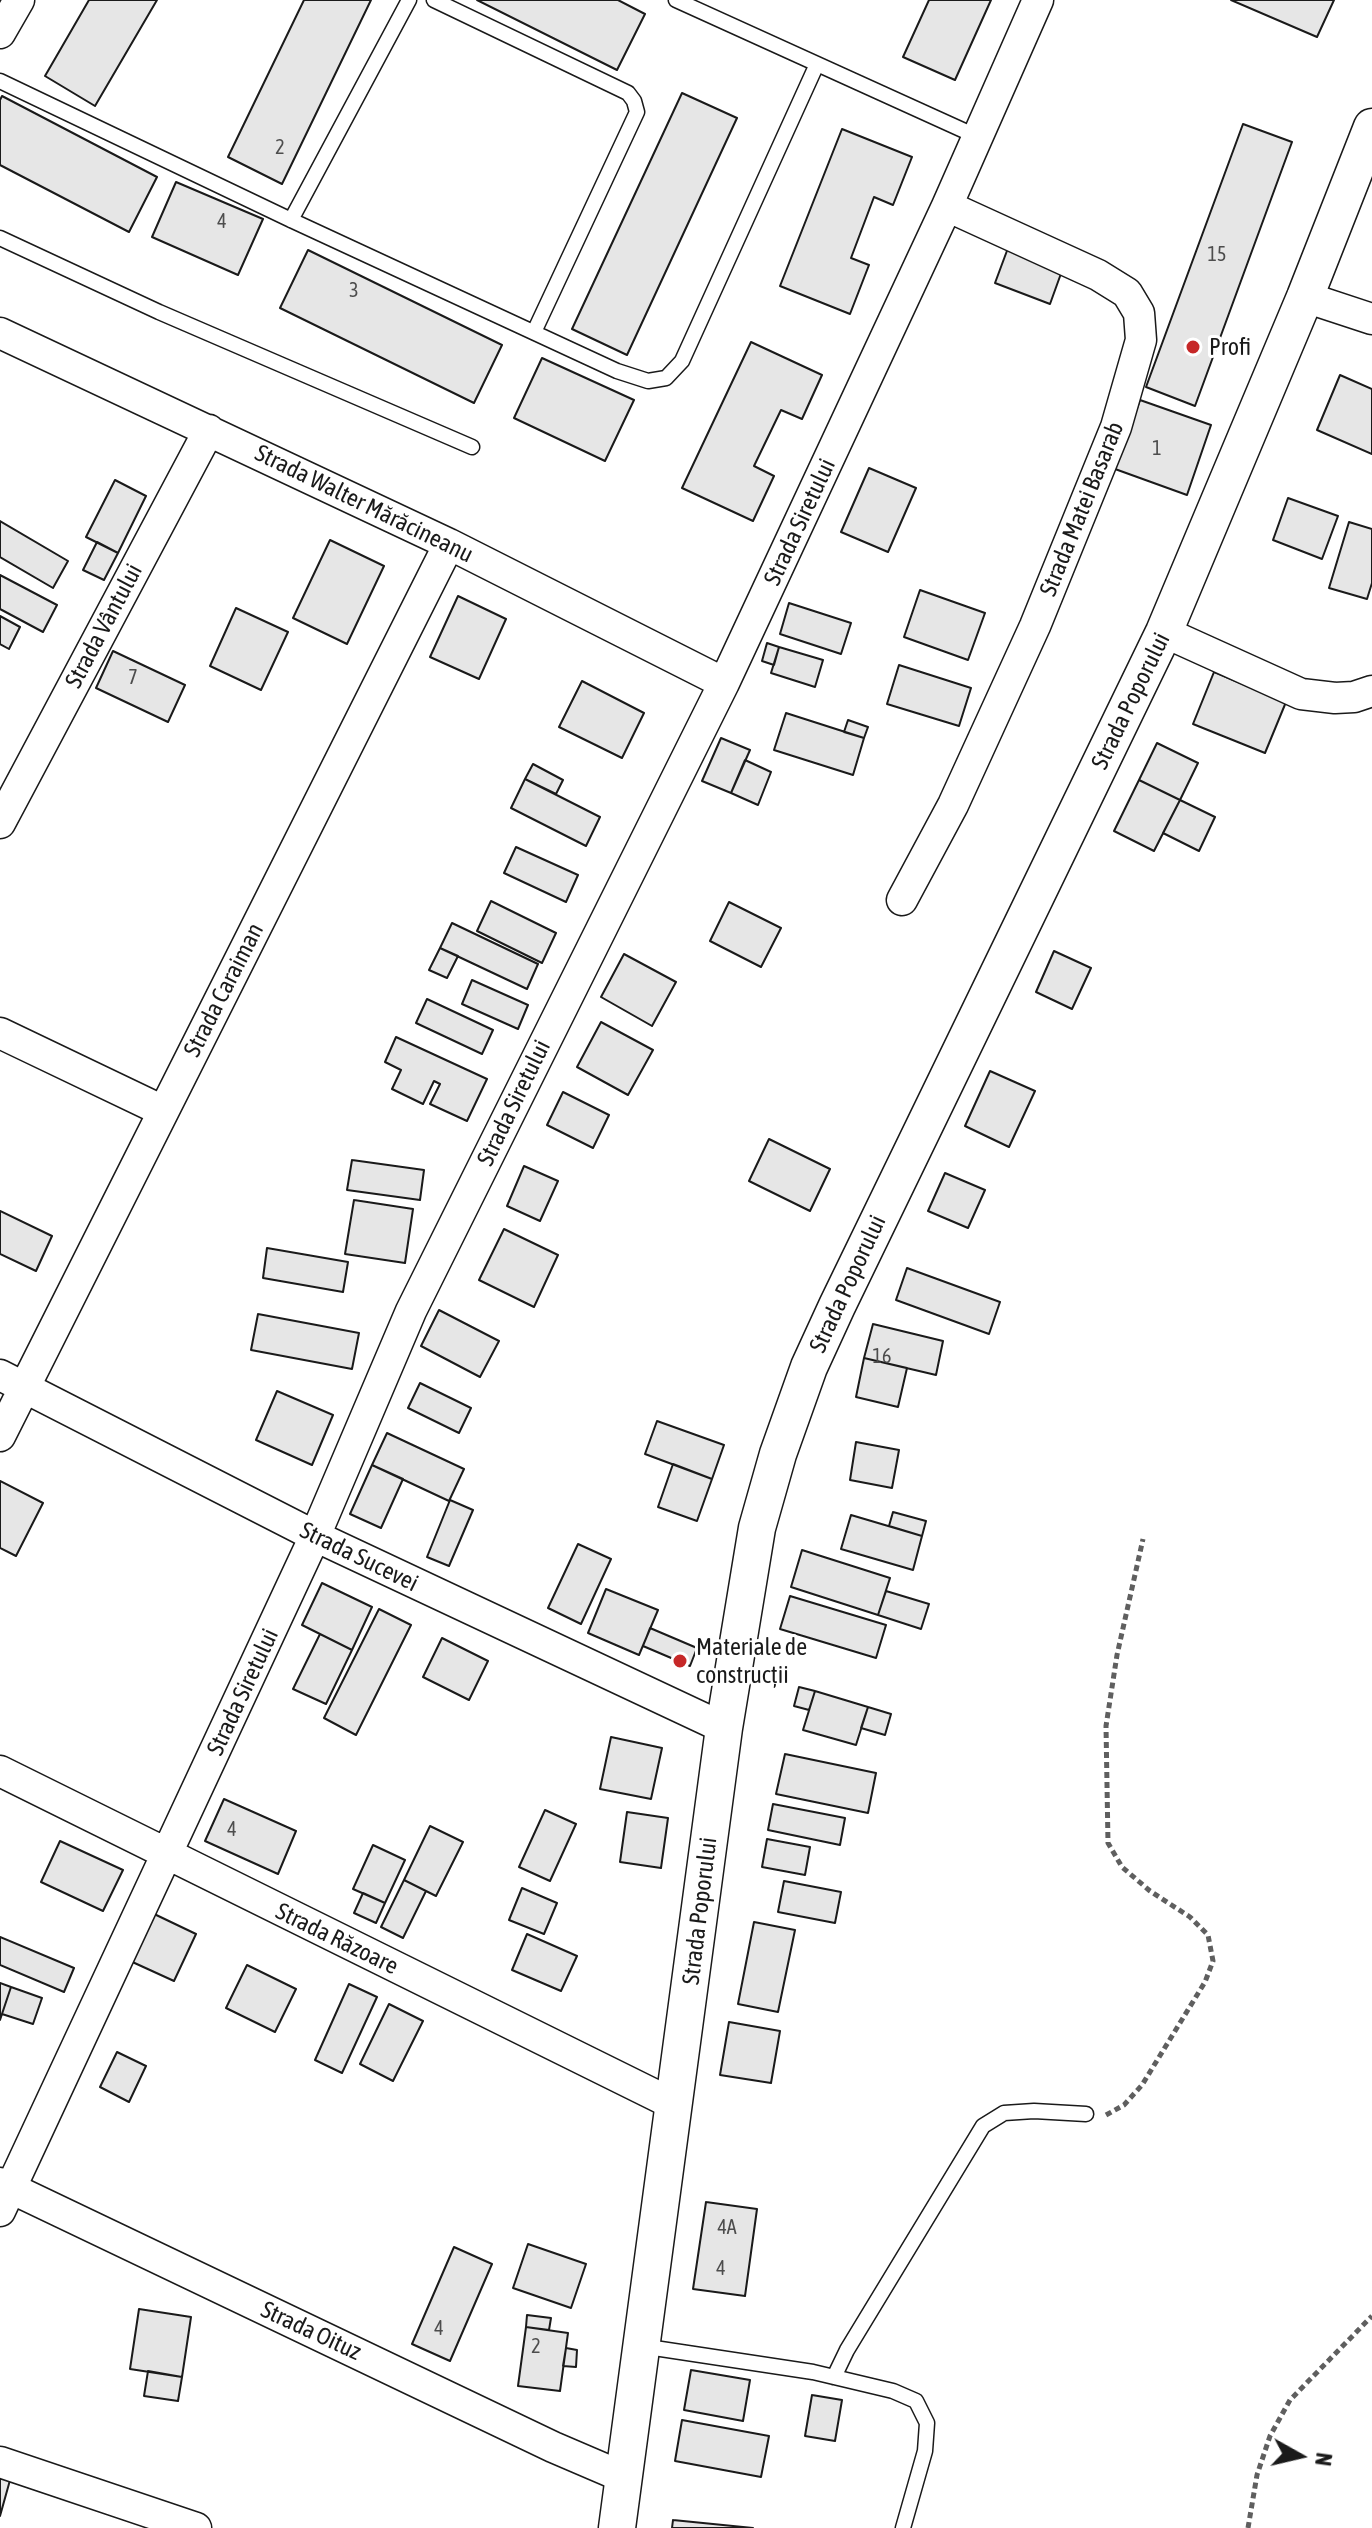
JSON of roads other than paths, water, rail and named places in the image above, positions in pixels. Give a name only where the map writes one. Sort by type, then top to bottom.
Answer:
[{"type":"street","points":[[0,33],[19,0]]},
{"type":"street","name":"Strada Siretului","points":[[3,2194],[167,1855],[315,1536],[411,1311],[724,683],[947,206],[1038,0]]},
{"type":"street","name":"Strada Poporului","points":[[617,2528],[724,1728],[757,1528],[778,1454],[809,1367],[844,1291],[1164,632],[1305,297],[1372,127]]},
{"type":"street","name":"Strada Matei Basarab","points":[[902,900],[953,805],[1035,626],[1116,427],[1141,340],[1139,313],[1127,293],[1098,275],[947,206]]},
{"type":"street","points":[[1305,297],[1372,319]]},
{"type":"street","name":"Strada Walter Mărăcineanu","points":[[0,333],[449,544],[724,683]]},
{"type":"street","name":"Strada Vântului","points":[[0,823],[209,430]]},
{"type":"street","name":"Strada Caraiman","points":[[0,1436],[12,1381],[163,1111],[449,544]]},
{"type":"street","points":[[1164,632],[1301,694],[1335,698],[1354,697],[1372,691]]},
{"type":"street","points":[[0,1033],[163,1111]]},
{"type":"street","name":"Strada Sucevei","points":[[12,1381],[315,1536],[724,1728]]},
{"type":"street","name":"Strada Răzoare","points":[[0,1771],[675,2105]]},
{"type":"street","name":"Strada Oituz","points":[[3,2194],[623,2477]]},
{"type":"street","points":[[0,2462],[196,2528]]},
{"type":"lane","points":[[291,220],[409,0]]},
{"type":"lane","points":[[434,0],[628,93],[634,101],[637,112],[534,332]]},
{"type":"lane","points":[[676,0],[978,137]]},
{"type":"lane","points":[[0,81],[617,371],[648,381],[666,378],[682,361],[817,64]]},
{"type":"lane","points":[[0,238],[159,312],[472,447]]},
{"type":"lane","points":[[834,2377],[847,2350],[983,2126],[1004,2113],[1086,2114]]},
{"type":"lane","points":[[641,2346],[834,2377],[893,2391],[916,2401],[927,2423],[925,2451],[903,2528]]},
{"type":"place","name":"Profi","points":[[1193,347]]},
{"type":"place","name":"Materiale de construcții","points":[[680,1661]]}]
